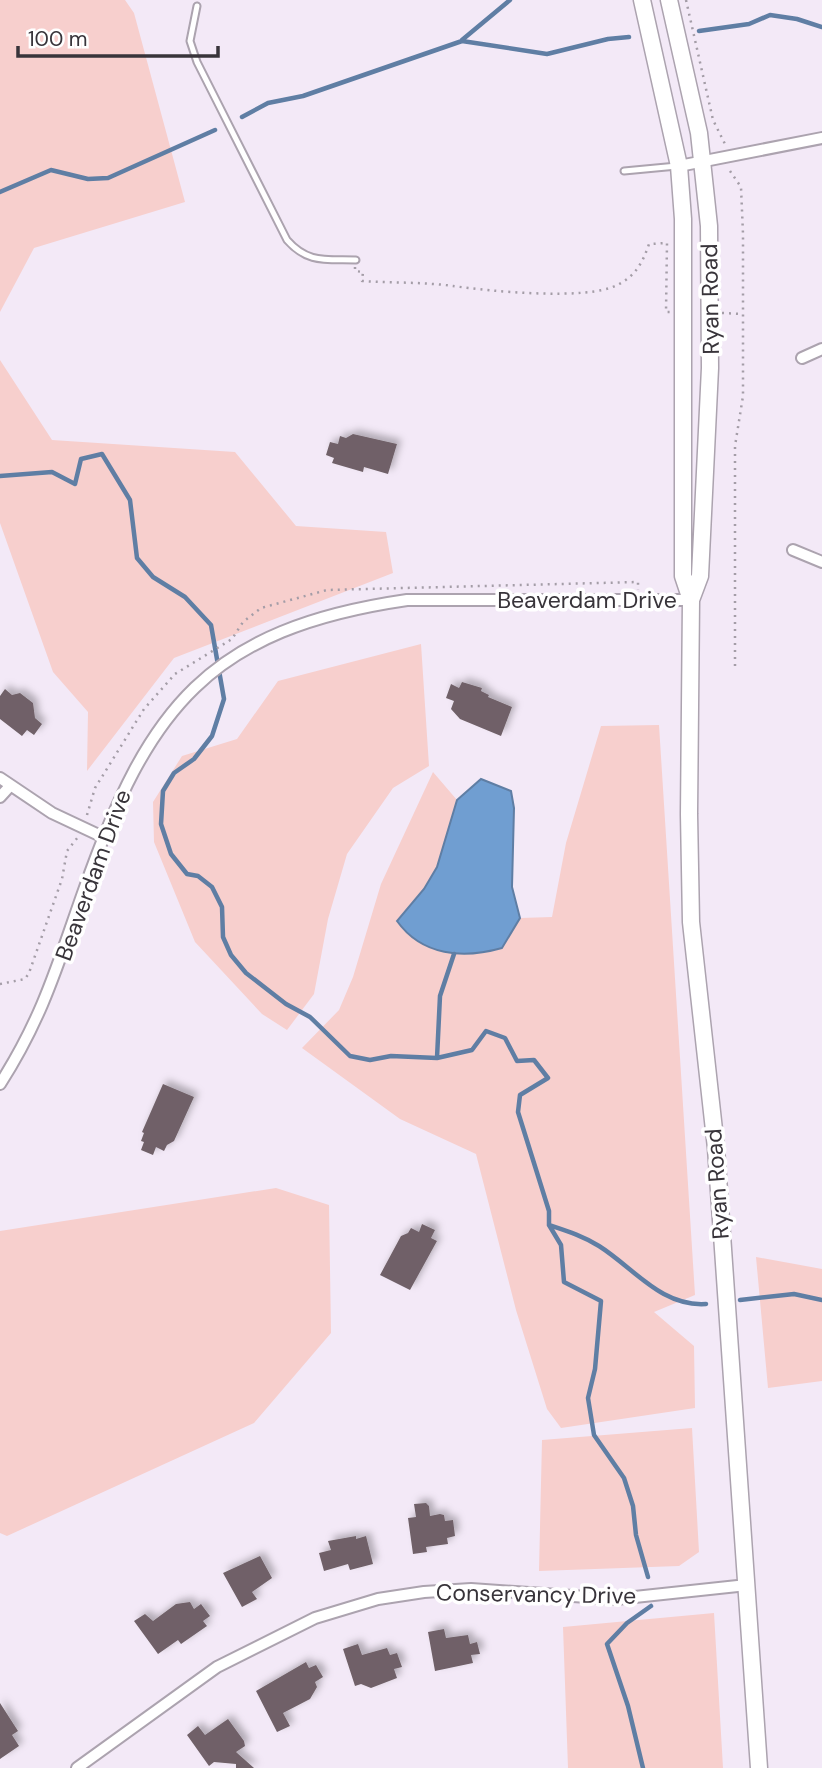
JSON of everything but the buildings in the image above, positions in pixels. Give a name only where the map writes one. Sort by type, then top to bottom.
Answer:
[{"type":"main road","name":"Ryan Road","points":[[642,0],[679,166],[684,313],[682,576],[691,600]]},
{"type":"main road","name":"Ryan Road","points":[[669,0],[704,163],[709,226],[710,368],[700,576],[691,600],[691,922],[716,1148],[759,1768]]},
{"type":"street","points":[[679,166],[822,138]]},
{"type":"street","points":[[802,358],[822,349]]},
{"type":"street","points":[[793,550],[822,562]]},
{"type":"street","name":"Beaverdam Drive","points":[[0,1084],[30,1037],[53,984],[103,837],[147,745],[184,696],[211,672],[250,646],[319,617],[407,600],[691,600]]},
{"type":"street","points":[[0,778],[82,828],[103,837]]},
{"type":"street","points":[[0,797],[10,786]]},
{"type":"street","name":"Conservancy Drive","points":[[77,1768],[217,1667],[315,1618],[378,1600],[471,1589],[615,1599],[747,1585]]},
{"type":"lane","points":[[197,6],[190,41],[197,62],[287,240],[299,254],[314,259],[356,260]]},
{"type":"lane","points":[[624,171],[679,166]]},
{"type":"path","points":[[686,0],[713,120],[725,141],[724,151]]},
{"type":"path","points":[[730,171],[741,187],[743,314],[743,396],[735,446],[735,668]]},
{"type":"path","points":[[356,260],[355,271],[363,272],[362,281],[466,289],[590,293],[626,280],[641,264],[649,244],[667,243],[666,312],[684,313]]},
{"type":"path","points":[[710,313],[743,314]]},
{"type":"path","points":[[0,984],[25,979],[29,973],[62,879],[67,851],[82,828],[95,788],[144,709],[174,674],[223,645]]},
{"type":"shaded area","points":[[0,0],[125,0],[134,13],[185,202],[34,248],[0,312]]},
{"type":"shaded area","points":[[0,360],[52,440],[235,452],[296,526],[386,532],[393,573],[174,658],[87,771],[88,712],[53,672],[0,523]]},
{"type":"shaded area","points":[[421,644],[429,766],[393,788],[347,854],[328,919],[314,994],[287,1030],[262,1014],[195,942],[154,842],[153,802],[182,756],[237,739],[278,681]]},
{"type":"shaded area","points":[[659,725],[695,1295],[654,1312],[694,1346],[695,1408],[561,1428],[547,1409],[516,1310],[476,1154],[400,1119],[302,1048],[339,1010],[353,977],[381,884],[433,772],[457,800],[438,867],[397,922],[502,948],[520,918],[552,917],[566,843],[601,726]]},
{"type":"shaded area","points":[[276,1188],[329,1205],[331,1333],[254,1423],[7,1536],[0,1533],[0,1231]]},
{"type":"shaded area","points":[[756,1257],[822,1269],[822,1381],[768,1388]]},
{"type":"shaded area","points":[[692,1428],[699,1552],[679,1566],[539,1571],[542,1440]]},
{"type":"shaded area","points":[[714,1613],[723,1768],[568,1768],[563,1627]]},
{"type":"water","points":[[481,779],[511,791],[514,808],[512,887],[520,918],[502,948],[473,953],[444,952],[418,942],[397,921],[424,889],[437,867],[457,800]]},
{"type":"waterway","points":[[462,40],[510,0]]},
{"type":"waterway","points":[[699,31],[749,24],[770,15],[797,19],[822,27]]},
{"type":"waterway","points":[[242,117],[268,103],[303,96],[462,41],[547,54],[608,39],[629,37]]},
{"type":"waterway","points":[[0,192],[51,170],[88,179],[108,178],[215,130]]},
{"type":"waterway","points":[[0,476],[52,472],[75,484],[81,459],[102,454],[130,500],[137,558],[153,577],[185,597],[211,625],[224,699],[212,736],[194,759],[174,773],[163,791],[161,824],[171,854],[187,874],[198,876],[212,887],[222,907],[223,937],[231,955],[246,973],[286,1004],[310,1017],[350,1056],[370,1060],[391,1056],[437,1058],[472,1050],[486,1031],[505,1038],[517,1061],[534,1060],[548,1078],[520,1095],[518,1112],[549,1211],[549,1225],[561,1245],[564,1282],[601,1301],[595,1369],[588,1398],[594,1435],[624,1478],[633,1506],[636,1535],[648,1577]]},
{"type":"waterway","points":[[437,1058],[440,996],[454,954]]},
{"type":"waterway","points":[[549,1225],[599,1246],[662,1293],[690,1303],[706,1304]]},
{"type":"waterway","points":[[740,1300],[794,1294],[822,1300]]},
{"type":"waterway","points":[[643,1768],[628,1706],[607,1644],[627,1623],[651,1606]]}]
